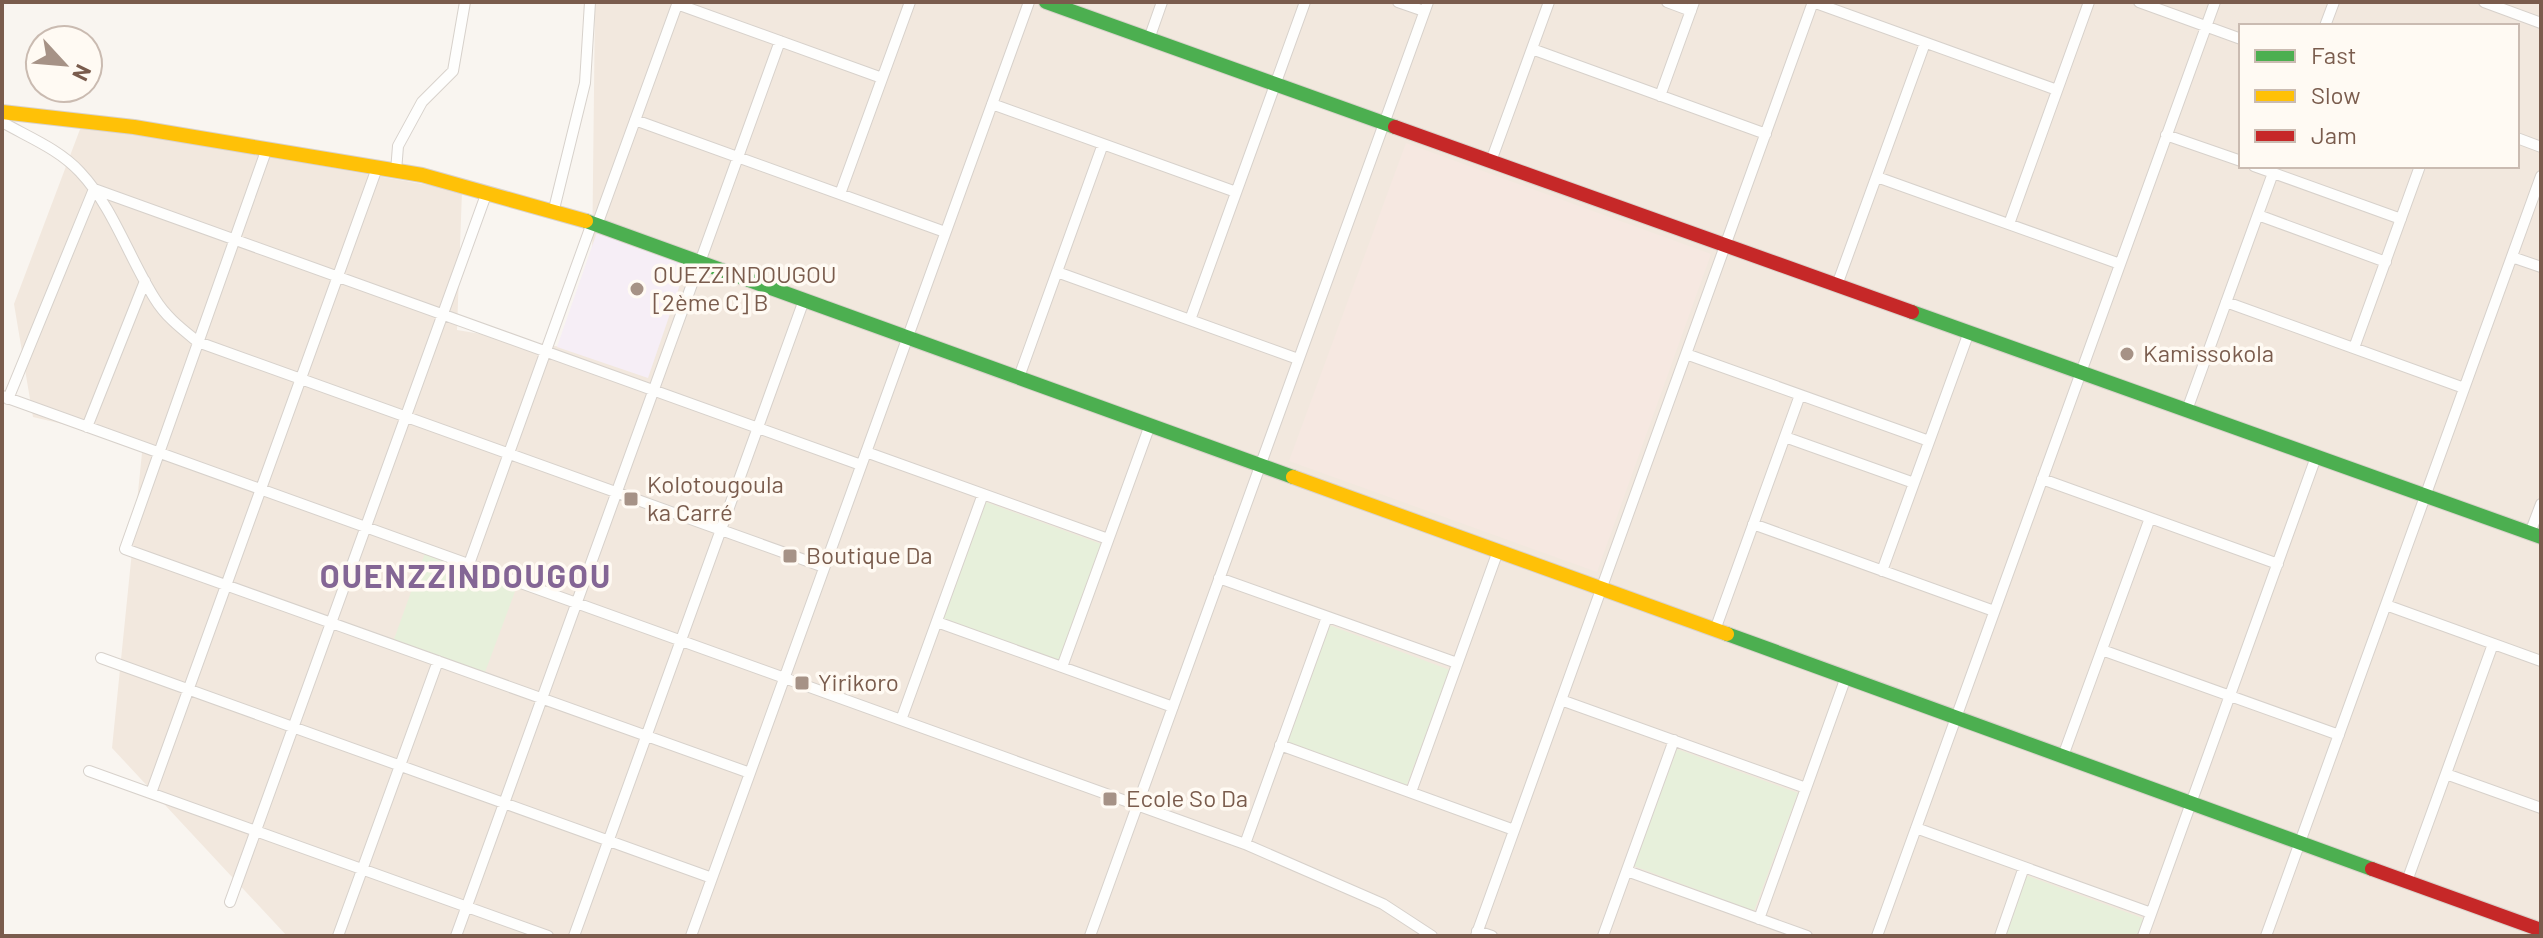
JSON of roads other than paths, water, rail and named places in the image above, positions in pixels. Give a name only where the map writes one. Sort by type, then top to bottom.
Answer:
[{"type":"street","points":[[396,171],[398,146],[422,102],[453,71],[465,2]]},
{"type":"street","points":[[554,209],[585,83],[590,2]]},
{"type":"street","points":[[840,194],[910,2]]},
{"type":"street","points":[[691,936],[1029,2]]},
{"type":"street","points":[[1046,2],[2536,535],[2541,504]]},
{"type":"street","points":[[1149,39],[1162,2]]},
{"type":"street","points":[[1190,320],[1305,2]]},
{"type":"street","points":[[1090,936],[1426,7],[1398,2]]},
{"type":"street","points":[[1491,161],[1549,2]]},
{"type":"street","points":[[1660,96],[1692,6],[1667,2]]},
{"type":"street","points":[[1492,936],[1476,933],[1813,2],[2057,90]]},
{"type":"street","points":[[2009,224],[2089,2]]},
{"type":"street","points":[[2139,2],[2239,38]]},
{"type":"street","points":[[1877,936],[2215,2]]},
{"type":"street","points":[[2326,24],[2334,2]]},
{"type":"street","points":[[2484,2],[2541,23]]},
{"type":"street","points":[[469,564],[677,3],[882,78]]},
{"type":"street","points":[[456,936],[780,41]]},
{"type":"street","points":[[1837,285],[1925,43]]},
{"type":"street","points":[[1532,49],[1766,134]]},
{"type":"street","points":[[992,104],[1236,192]]},
{"type":"street","points":[[2,112],[134,127],[396,171],[554,209],[2538,931]]},
{"type":"street","points":[[635,120],[945,232]]},
{"type":"street","points":[[2,122],[63,156],[94,189],[145,281],[171,320],[198,342],[824,567]]},
{"type":"street","points":[[2166,135],[2239,160]]},
{"type":"street","points":[[2519,139],[2541,147]]},
{"type":"street","points":[[1019,377],[1103,144]]},
{"type":"street","points":[[266,151],[125,549],[750,773]]},
{"type":"street","points":[[151,793],[377,168]]},
{"type":"street","points":[[2259,168],[2401,219]]},
{"type":"street","points":[[2354,348],[2419,168]]},
{"type":"street","points":[[2187,410],[2273,173]]},
{"type":"street","points":[[2266,936],[2541,176]]},
{"type":"street","points":[[1877,177],[2120,264]]},
{"type":"street","points":[[94,189],[861,465]]},
{"type":"street","points":[[94,189],[5,398],[1245,844],[1383,904],[1432,936]]},
{"type":"street","points":[[230,902],[487,192]]},
{"type":"street","points":[[2258,215],[2386,262]]},
{"type":"street","points":[[2512,257],[2541,267]]},
{"type":"street","points":[[1057,272],[1298,359]]},
{"type":"street","points":[[87,427],[145,281]]},
{"type":"street","points":[[574,936],[804,300]]},
{"type":"street","points":[[2226,302],[2464,388]]},
{"type":"street","points":[[1882,571],[1969,332]]},
{"type":"street","points":[[1686,354],[1929,441]]},
{"type":"street","points":[[1715,630],[1800,395]]},
{"type":"street","points":[[1062,667],[1150,425]]},
{"type":"street","points":[[1785,437],[1914,483]]},
{"type":"street","points":[[866,452],[1108,539]]},
{"type":"street","points":[[2143,936],[2316,457]]},
{"type":"street","points":[[2042,479],[2278,564]]},
{"type":"street","points":[[901,720],[983,494]]},
{"type":"street","points":[[2063,756],[2150,518]]},
{"type":"street","points":[[1753,524],[1994,611]]},
{"type":"street","points":[[1411,792],[1498,551]]},
{"type":"street","points":[[1219,578],[1457,663]]},
{"type":"street","points":[[2386,605],[2541,661]]},
{"type":"street","points":[[1245,844],[1327,617]]},
{"type":"street","points":[[937,622],[1173,707]]},
{"type":"street","points":[[2407,881],[2493,644]]},
{"type":"street","points":[[2102,650],[2339,735]]},
{"type":"street","points":[[101,658],[712,878]]},
{"type":"street","points":[[338,936],[438,661]]},
{"type":"street","points":[[1759,919],[1846,677]]},
{"type":"street","points":[[1561,700],[1806,788]]},
{"type":"street","points":[[1603,936],[1674,740]]},
{"type":"street","points":[[1280,745],[1514,830]]},
{"type":"street","points":[[89,771],[548,936]]},
{"type":"street","points":[[2446,774],[2541,808]]},
{"type":"street","points":[[1916,828],[2151,913]]},
{"type":"street","points":[[2000,936],[2024,867]]},
{"type":"street","points":[[1627,871],[1807,936]]},
{"type":"place","name":"OUEZZINDOUGOU [2ème C] B","points":[[637,289]]},
{"type":"place","name":"Kamissokola","points":[[2127,354]]},
{"type":"place","name":"Kolotougoula ka Carré","points":[[631,499]]},
{"type":"place","name":"Boutique Da","points":[[790,556]]},
{"type":"place","name":"Yirikoro","points":[[802,683]]},
{"type":"place","name":"Ecole So Da","points":[[1110,799]]},
{"type":"district","name":"OUENZZINDOUGOU","points":[[466,577]]}]
